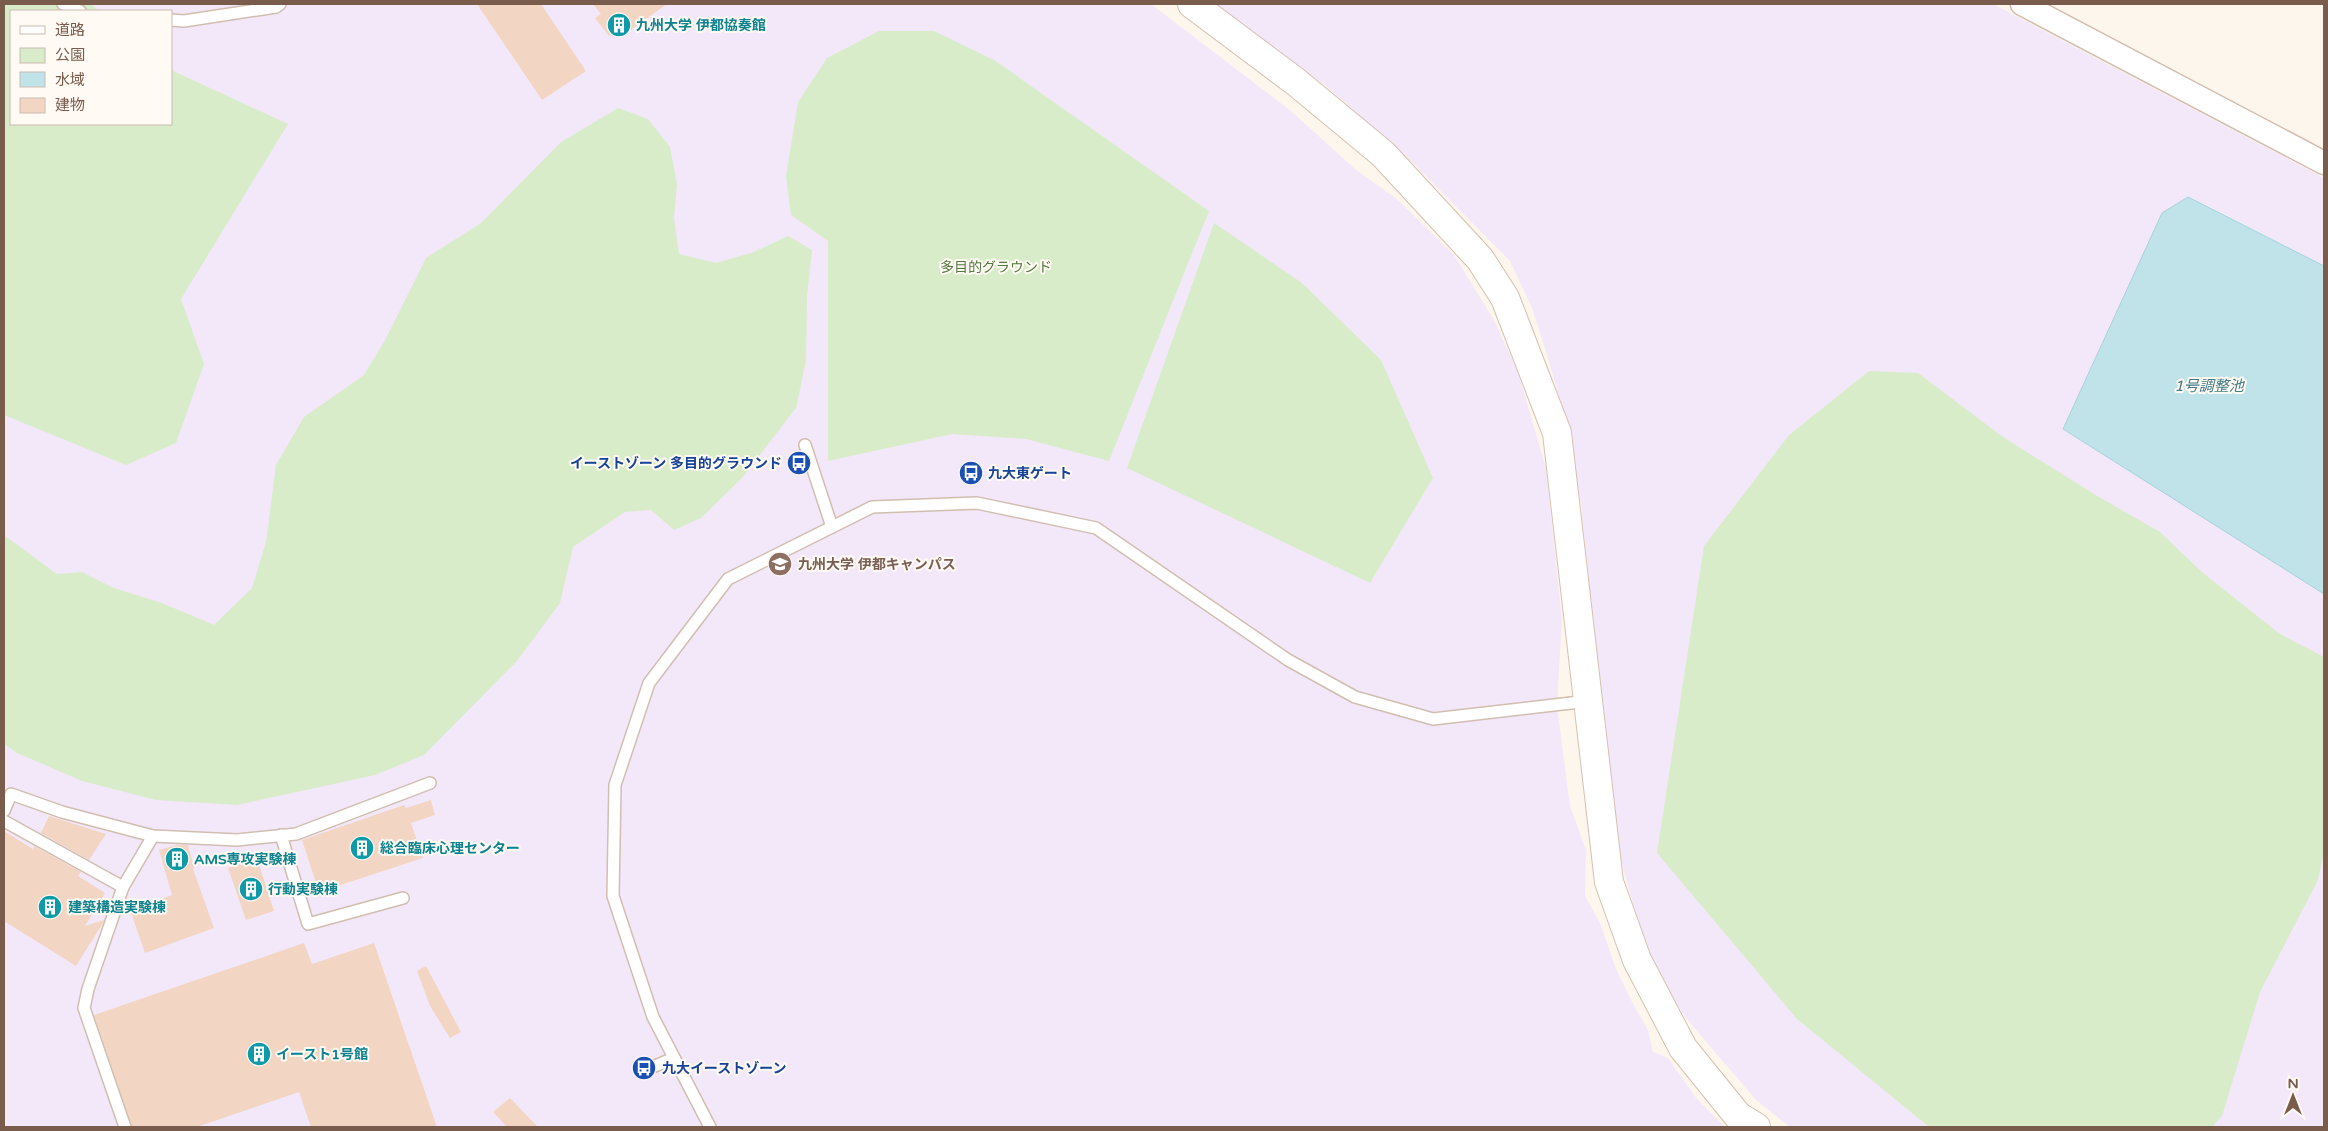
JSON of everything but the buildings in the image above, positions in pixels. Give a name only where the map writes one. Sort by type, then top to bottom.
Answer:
[{"type":"street","points":[[1192,4],[1296,82],[1383,154],[1480,259],[1505,298],[1558,433],[1609,882],[1637,960],[1683,1048],[1738,1116],[1756,1127]]},
{"type":"street","points":[[2022,4],[2324,163]]},
{"type":"lane","points":[[63,4],[78,10]]},
{"type":"lane","points":[[172,20],[184,21],[276,8],[280,4]]},
{"type":"lane","points":[[805,445],[832,527]]},
{"type":"lane","points":[[710,1127],[653,1017],[613,896],[615,785],[649,683],[728,579],[832,527],[872,508],[977,503],[1096,528],[1288,660],[1355,697],[1433,719],[1588,700]]},
{"type":"lane","points":[[4,811],[11,794],[62,812],[153,836],[237,840],[296,834],[430,783]]},
{"type":"lane","points":[[4,821],[122,887]]},
{"type":"lane","points":[[281,835],[308,924],[403,898]]},
{"type":"lane","points":[[125,1127],[84,1008],[88,989],[122,887],[153,836]]},
{"type":"lane","points":[[655,1066],[674,1058]]},
{"type":"shaded area","name":"九州大学 伊都キャンパス","points":[[4,4],[1151,4],[1291,111],[1355,169],[1398,200],[1454,255],[1494,320],[1518,372],[1546,468],[1562,619],[1557,706],[1570,806],[1586,850],[1585,896],[1600,923],[1616,969],[1648,1030],[1653,1052],[1668,1058],[1697,1099],[1725,1127],[4,1127]]},
{"type":"shaded area","points":[[1214,4],[1993,4],[2324,178],[2324,1127],[1790,1127],[1756,1100],[1685,1017],[1663,982],[1640,930],[1613,830],[1581,503],[1559,397],[1545,348],[1532,308],[1510,261],[1405,155],[1326,86]]},
{"type":"green space","points":[[4,4],[91,4],[98,10],[10,10],[10,125],[172,125],[172,70],[288,124],[181,299],[204,364],[176,443],[126,465],[4,415]]},
{"type":"green space","name":"多目的グラウンド","points":[[879,31],[934,31],[994,60],[1209,211],[1109,461],[1026,439],[952,434],[828,461],[828,241],[791,215],[786,176],[798,102],[827,58]]},
{"type":"green space","points":[[618,108],[648,119],[670,147],[677,184],[674,218],[679,254],[716,263],[754,252],[788,236],[812,250],[807,296],[806,361],[796,408],[742,478],[701,518],[674,530],[651,510],[625,512],[573,547],[560,603],[517,661],[424,755],[375,775],[237,805],[156,800],[82,781],[17,753],[4,744],[4,535],[57,574],[82,572],[114,588],[162,603],[214,625],[252,588],[266,542],[276,465],[304,417],[364,375],[385,340],[426,258],[481,223],[561,142]]},
{"type":"green space","points":[[1214,223],[1302,283],[1381,360],[1433,478],[1370,583],[1127,468]]},
{"type":"green space","points":[[1869,371],[1918,373],[2003,437],[2099,497],[2160,532],[2203,573],[2280,634],[2324,657],[2324,851],[2318,880],[2260,992],[2222,1116],[2212,1127],[1929,1127],[1797,1019],[1657,853],[1704,546],[1789,435]]},
{"type":"water","name":"1号調整池","points":[[2188,197],[2324,266],[2324,594],[2063,429],[2162,213]]},
{"type":"place","name":"九州大学 伊都協奏館","points":[[619,25]]},
{"type":"place","name":"イーストゾーン 多目的グラウンド","points":[[799,463]]},
{"type":"place","name":"九大東ゲート","points":[[971,473]]},
{"type":"place","name":"九州大学 伊都キャンパス","points":[[780,564]]},
{"type":"place","name":"総合臨床心理センター","points":[[362,848]]},
{"type":"place","name":"AMS専攻実験棟","points":[[177,859]]},
{"type":"place","name":"行動実験棟","points":[[251,889]]},
{"type":"place","name":"建築構造実験棟","points":[[50,907]]},
{"type":"place","name":"イースト1号館","points":[[259,1054]]},
{"type":"place","name":"九大イーストゾーン","points":[[644,1068]]}]
